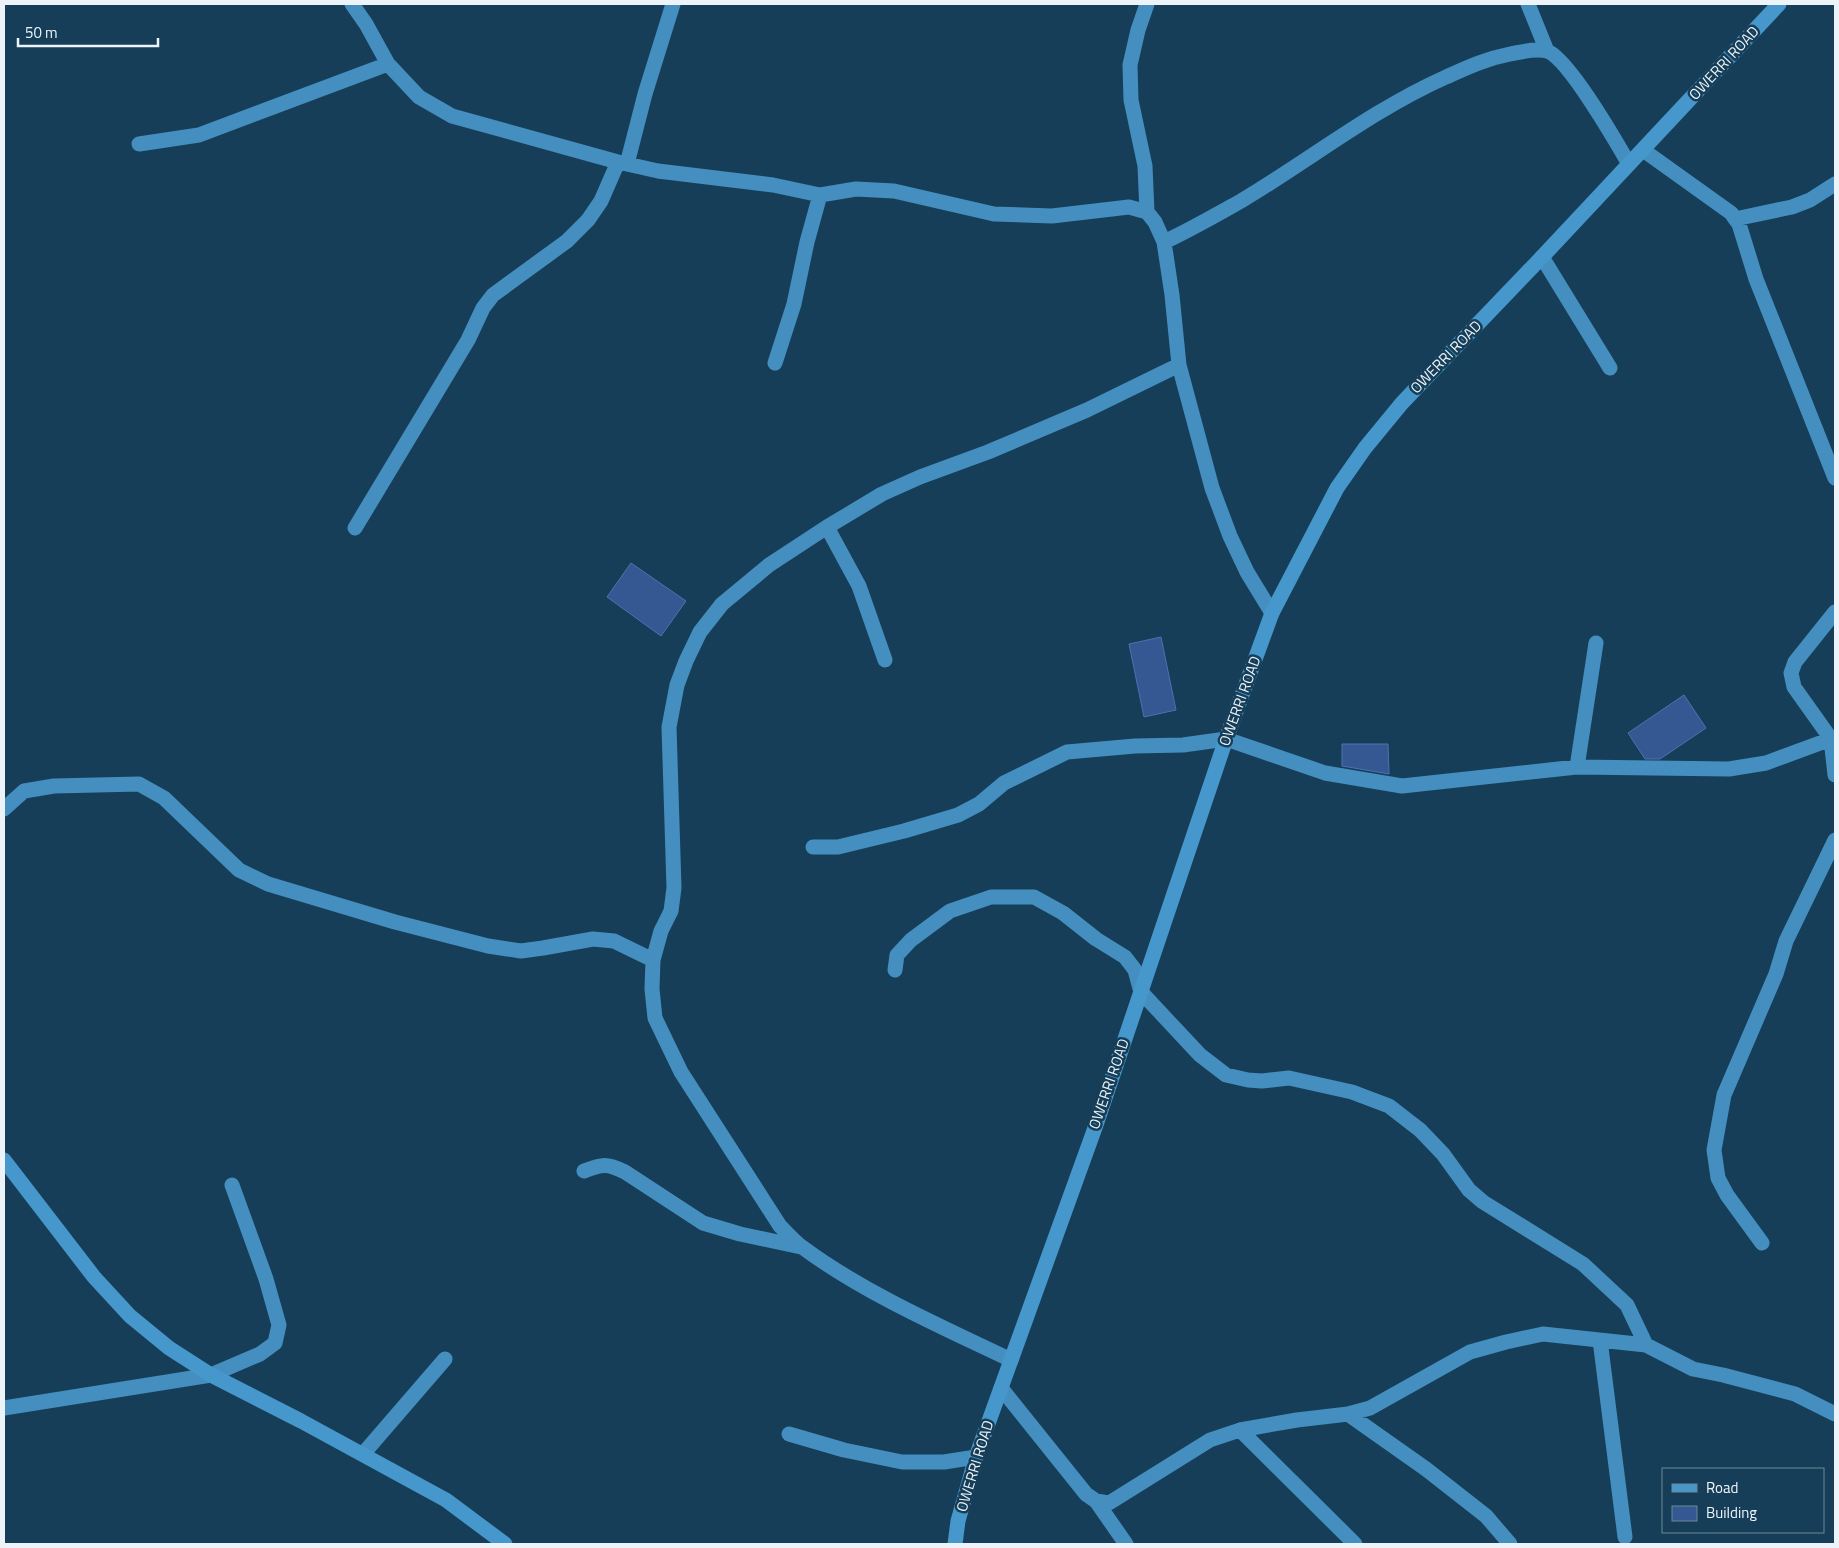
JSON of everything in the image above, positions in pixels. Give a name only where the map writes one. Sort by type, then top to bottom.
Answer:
[{"type":"main road","name":"OWERRI ROAD","points":[[955,1544],[958,1521],[976,1457],[1096,1125],[1226,739],[1272,613],[1337,488],[1365,448],[1408,396],[1542,258],[1779,4]]},
{"type":"main road","points":[[4,1160],[94,1277],[130,1316],[169,1348],[211,1375],[363,1454],[446,1500],[505,1544]]},
{"type":"street","points":[[352,4],[366,24],[388,64],[419,96],[452,116],[622,163],[658,171],[773,185],[820,195],[856,189],[894,191],[994,214],[1052,216],[1129,206],[1147,212]]},
{"type":"street","points":[[355,528],[493,295],[567,241],[588,220],[601,201],[622,163],[673,4]]},
{"type":"street","points":[[1147,4],[1138,30],[1130,65],[1131,100],[1145,166],[1147,212],[1164,242],[1172,295],[1179,365],[1212,488],[1230,536],[1247,572],[1272,613]]},
{"type":"street","points":[[1528,4],[1547,52]]},
{"type":"street","points":[[1164,242],[1241,201],[1373,115],[1423,87],[1486,59],[1526,50],[1547,52],[1557,58],[1575,79],[1607,125],[1629,164]]},
{"type":"street","points":[[139,144],[198,135],[388,64]]},
{"type":"street","points":[[1642,150],[1731,213],[1739,224],[1756,279],[1835,478]]},
{"type":"street","points":[[1735,219],[1792,208],[1810,200],[1835,184]]},
{"type":"street","points":[[775,363],[794,304],[807,242],[820,195]]},
{"type":"street","points":[[1542,258],[1610,368]]},
{"type":"street","points":[[1011,1360],[939,1326],[858,1284],[801,1247],[780,1226],[681,1072],[655,1018],[652,989],[653,960],[661,930],[671,911],[674,888],[669,727],[677,685],[700,632],[722,604],[769,565],[826,527],[882,494],[1087,410],[1179,365]]},
{"type":"street","points":[[826,527],[859,586],[885,660]]},
{"type":"street","points":[[1833,617],[1795,662],[1791,673],[1794,687],[1833,740],[1835,775]]},
{"type":"street","points":[[1577,767],[1596,643]]},
{"type":"street","points":[[813,847],[838,847],[904,831],[958,815],[979,804],[1004,783],[1067,752],[1135,746],[1183,745],[1226,739],[1325,772],[1402,786],[1577,767],[1730,769],[1766,762],[1833,740]]},
{"type":"street","points":[[4,809],[24,791],[54,786],[139,784],[164,798],[239,870],[268,884],[395,922],[488,946],[521,950],[593,939],[614,941],[653,960]]},
{"type":"street","points":[[1762,1243],[1727,1195],[1718,1178],[1714,1150],[1724,1095],[1776,974],[1786,941],[1835,840]]},
{"type":"street","points":[[895,970],[897,956],[911,940],[950,911],[991,897],[1034,897],[1063,913],[1096,939],[1125,958],[1135,970],[1141,992],[1200,1055],[1226,1075],[1262,1081],[1289,1078],[1352,1092],[1389,1106],[1420,1130],[1443,1154],[1469,1190],[1483,1202],[1583,1264],[1628,1305],[1646,1345]]},
{"type":"street","points":[[584,1172],[601,1164],[613,1166],[703,1223],[740,1234],[801,1247]]},
{"type":"street","points":[[4,1408],[211,1375],[260,1354],[276,1342],[280,1325],[266,1279],[232,1185]]},
{"type":"street","points":[[1096,1501],[1109,1503],[1210,1440],[1240,1430],[1297,1420],[1348,1414],[1370,1408],[1470,1352],[1543,1334],[1646,1345],[1693,1369],[1724,1375],[1795,1394],[1835,1414]]},
{"type":"street","points":[[1600,1340],[1626,1536]]},
{"type":"street","points":[[363,1454],[445,1359]]},
{"type":"street","points":[[1001,1388],[1086,1494],[1096,1501],[1126,1544]]},
{"type":"street","points":[[1348,1414],[1426,1469],[1486,1516],[1510,1544]]},
{"type":"street","points":[[1240,1430],[1355,1544]]},
{"type":"street","points":[[788,1434],[844,1450],[902,1462],[944,1462],[976,1457]]},
{"type":"building","points":[[631,563],[686,601],[661,636],[607,597]]},
{"type":"building","points":[[1161,637],[1176,710],[1144,717],[1129,644]]},
{"type":"building","points":[[1684,695],[1706,728],[1660,759],[1645,759],[1628,733]]},
{"type":"building","points":[[1342,744],[1388,744],[1389,774],[1342,766]]}]
